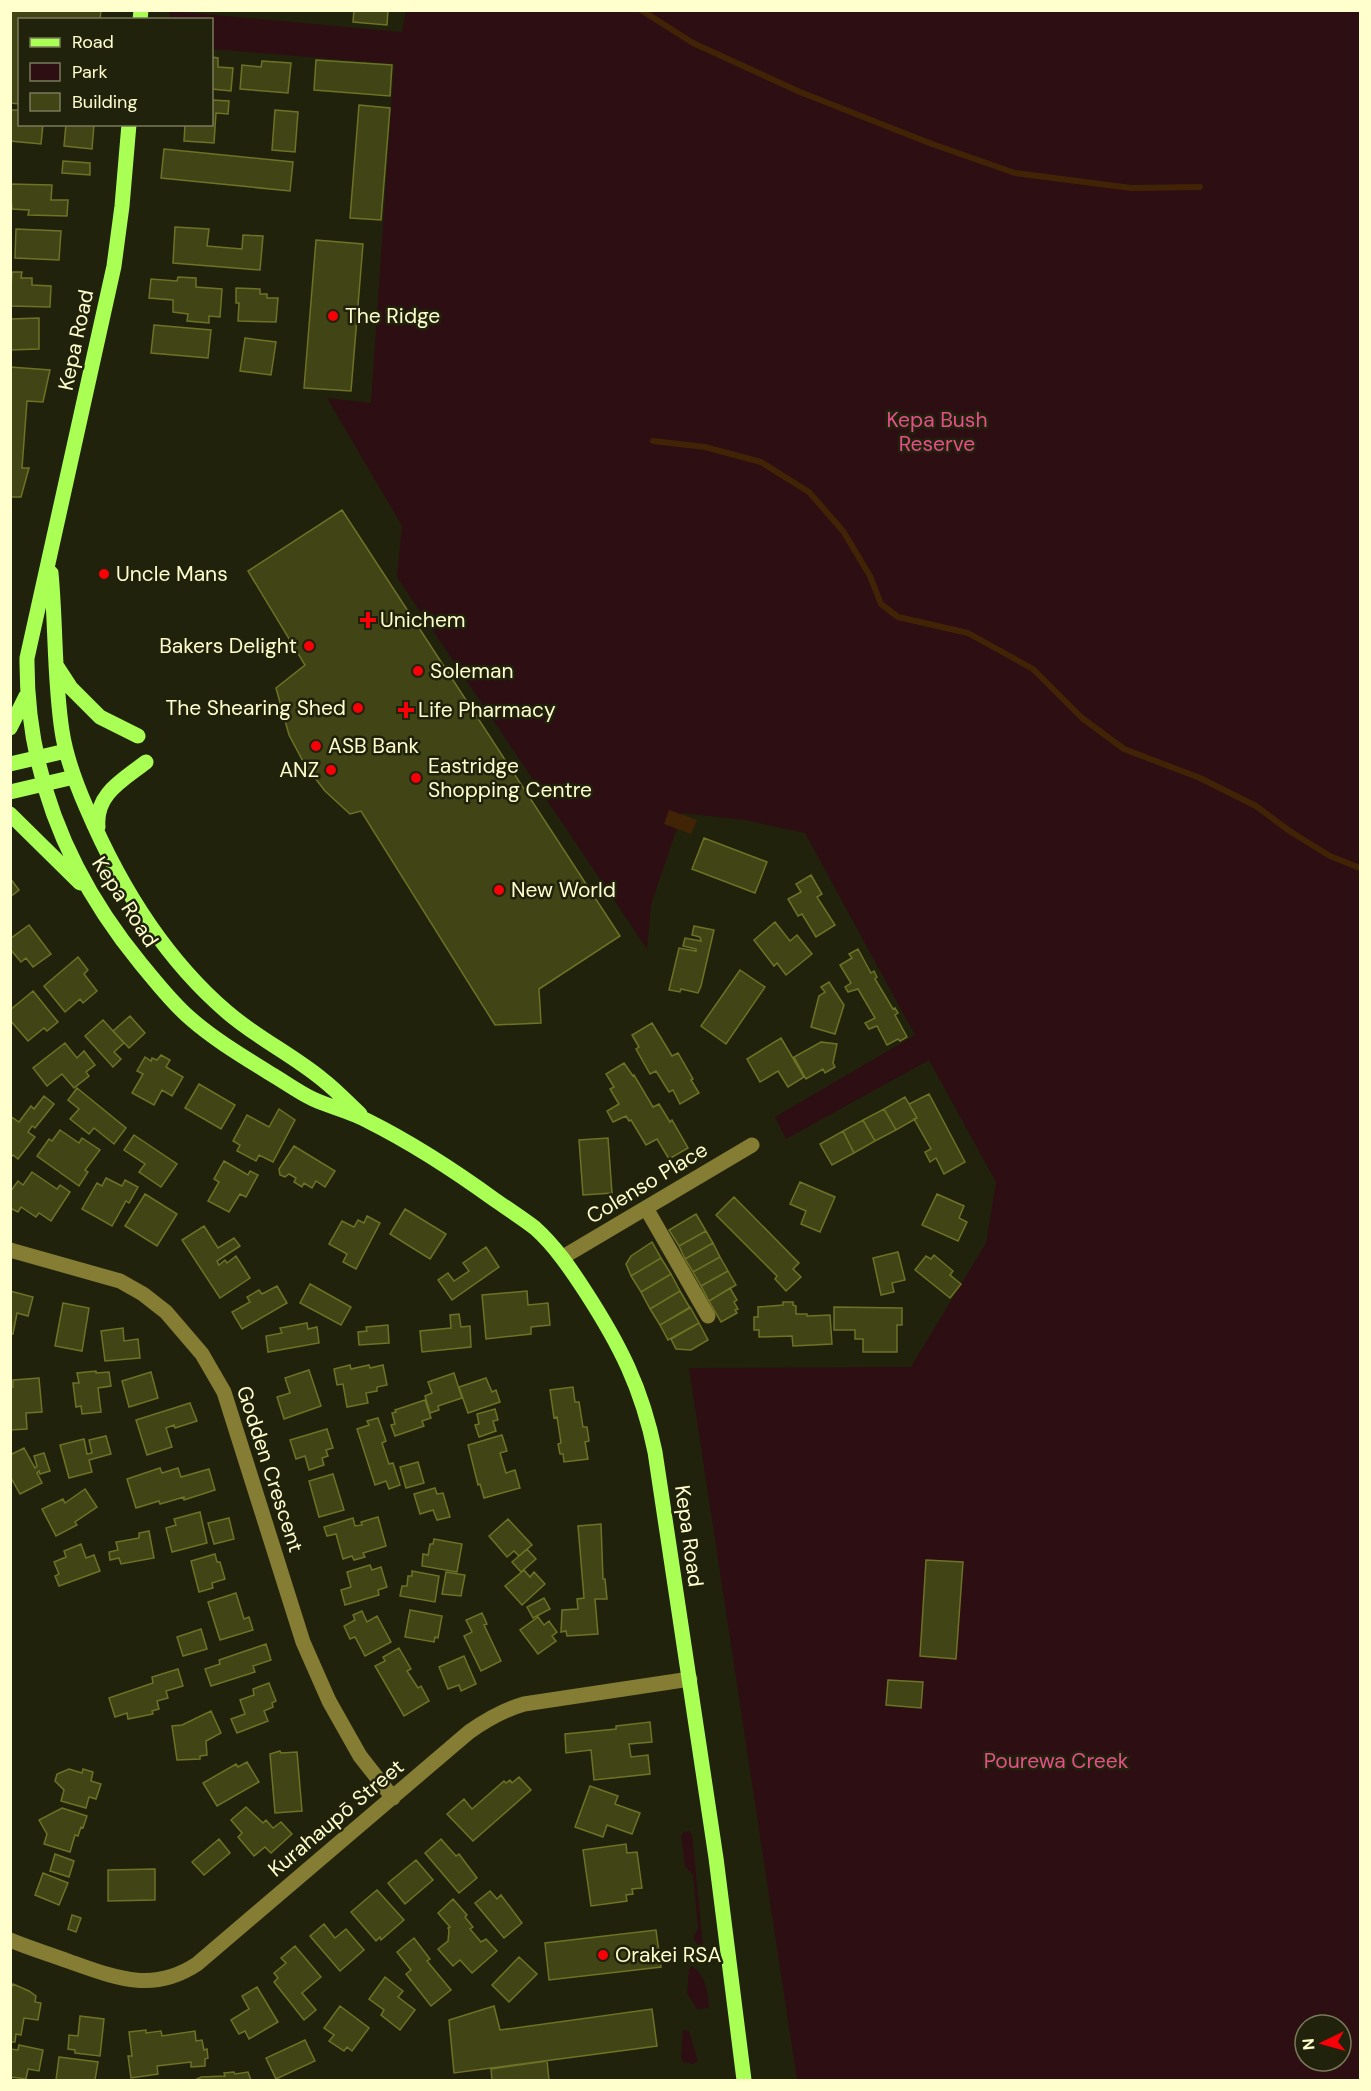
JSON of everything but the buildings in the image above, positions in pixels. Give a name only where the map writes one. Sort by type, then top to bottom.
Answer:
[{"type":"main road","name":"Kepa Road","points":[[129,126],[114,266],[27,658],[27,694],[31,733],[44,785],[63,838],[87,889],[130,951],[176,1006],[245,1058],[313,1099],[366,1119],[467,1180],[535,1229],[563,1257],[612,1333],[643,1403],[655,1452],[716,1858],[744,2080]]},
{"type":"main road","name":"Kepa Road","points":[[50,561],[55,663],[66,751],[98,836],[118,875],[162,941],[208,994],[251,1032],[322,1079],[366,1119]]},
{"type":"main road","points":[[55,663],[71,688],[100,717],[138,736]]},
{"type":"main road","points":[[10,728],[27,694]]},
{"type":"main road","points":[[10,764],[66,751]]},
{"type":"main road","points":[[98,836],[97,817],[106,793],[146,762]]},
{"type":"main road","points":[[10,792],[74,777]]},
{"type":"main road","points":[[10,814],[87,889]]},
{"type":"street","name":"Colenso Place","points":[[563,1257],[752,1145]]},
{"type":"street","points":[[646,1208],[708,1316]]},
{"type":"street","name":"Godden Crescent","points":[[10,1250],[120,1281],[143,1294],[166,1312],[202,1354],[224,1392],[303,1642],[316,1673],[360,1756],[393,1798]]},
{"type":"street","name":"Kurahaupō Street","points":[[13,1942],[104,1974],[129,1980],[160,1980],[174,1976],[197,1964],[469,1732],[487,1720],[512,1707],[524,1704],[690,1678]]},
{"type":"green space","name":"Kepa Bush Reserve","points":[[406,10],[1360,11],[1360,2080],[797,2080],[689,1368],[911,1367],[986,1243],[996,1182],[929,1060],[786,1139],[775,1117],[915,1035],[805,833],[745,820],[682,813],[651,905],[647,949],[397,577],[402,526],[327,398],[371,403],[394,64],[213,49],[213,18],[169,18],[170,11],[402,32]]},
{"type":"green space","points":[[689,1831],[692,1834],[703,1946],[701,1949],[693,1938],[698,1928],[693,1875],[685,1866],[681,1836],[684,1832]]},
{"type":"green space","points":[[692,1966],[703,1979],[709,2008],[697,2009],[687,1993],[689,1969]]},
{"type":"green space","points":[[683,2030],[689,2031],[698,2061],[693,2064],[683,2062],[681,2057]]},
{"type":"shaded area","points":[[669,810],[697,820],[691,834],[664,824]]},
{"type":"waterway","points":[[641,10],[693,43],[800,92],[932,144],[1015,173],[1131,188],[1200,187]]},
{"type":"waterway","points":[[653,441],[705,447],[761,462],[809,492],[843,531],[870,576],[881,604],[898,617],[968,633],[1033,669],[1082,718],[1124,749],[1200,778],[1256,806],[1291,832],[1330,856],[1360,868]]},
{"type":"place","name":"The Ridge","points":[[333,316]]},
{"type":"place","name":"Uncle Mans","points":[[104,574]]},
{"type":"place","name":"Unichem","points":[[368,620]]},
{"type":"place","name":"Bakers Delight","points":[[309,646]]},
{"type":"place","name":"Soleman","points":[[418,671]]},
{"type":"place","name":"The Shearing Shed","points":[[358,708]]},
{"type":"place","name":"Life Pharmacy","points":[[406,710]]},
{"type":"place","name":"ASB Bank","points":[[316,746]]},
{"type":"place","name":"ANZ","points":[[331,770]]},
{"type":"place","name":"Eastridge Shopping Centre","points":[[416,778]]},
{"type":"place","name":"New World","points":[[499,890]]},
{"type":"place","name":"Orakei RSA","points":[[603,1955]]},
{"type":"park label","name":"Pourewa Creek","points":[[1056,1761]]}]
